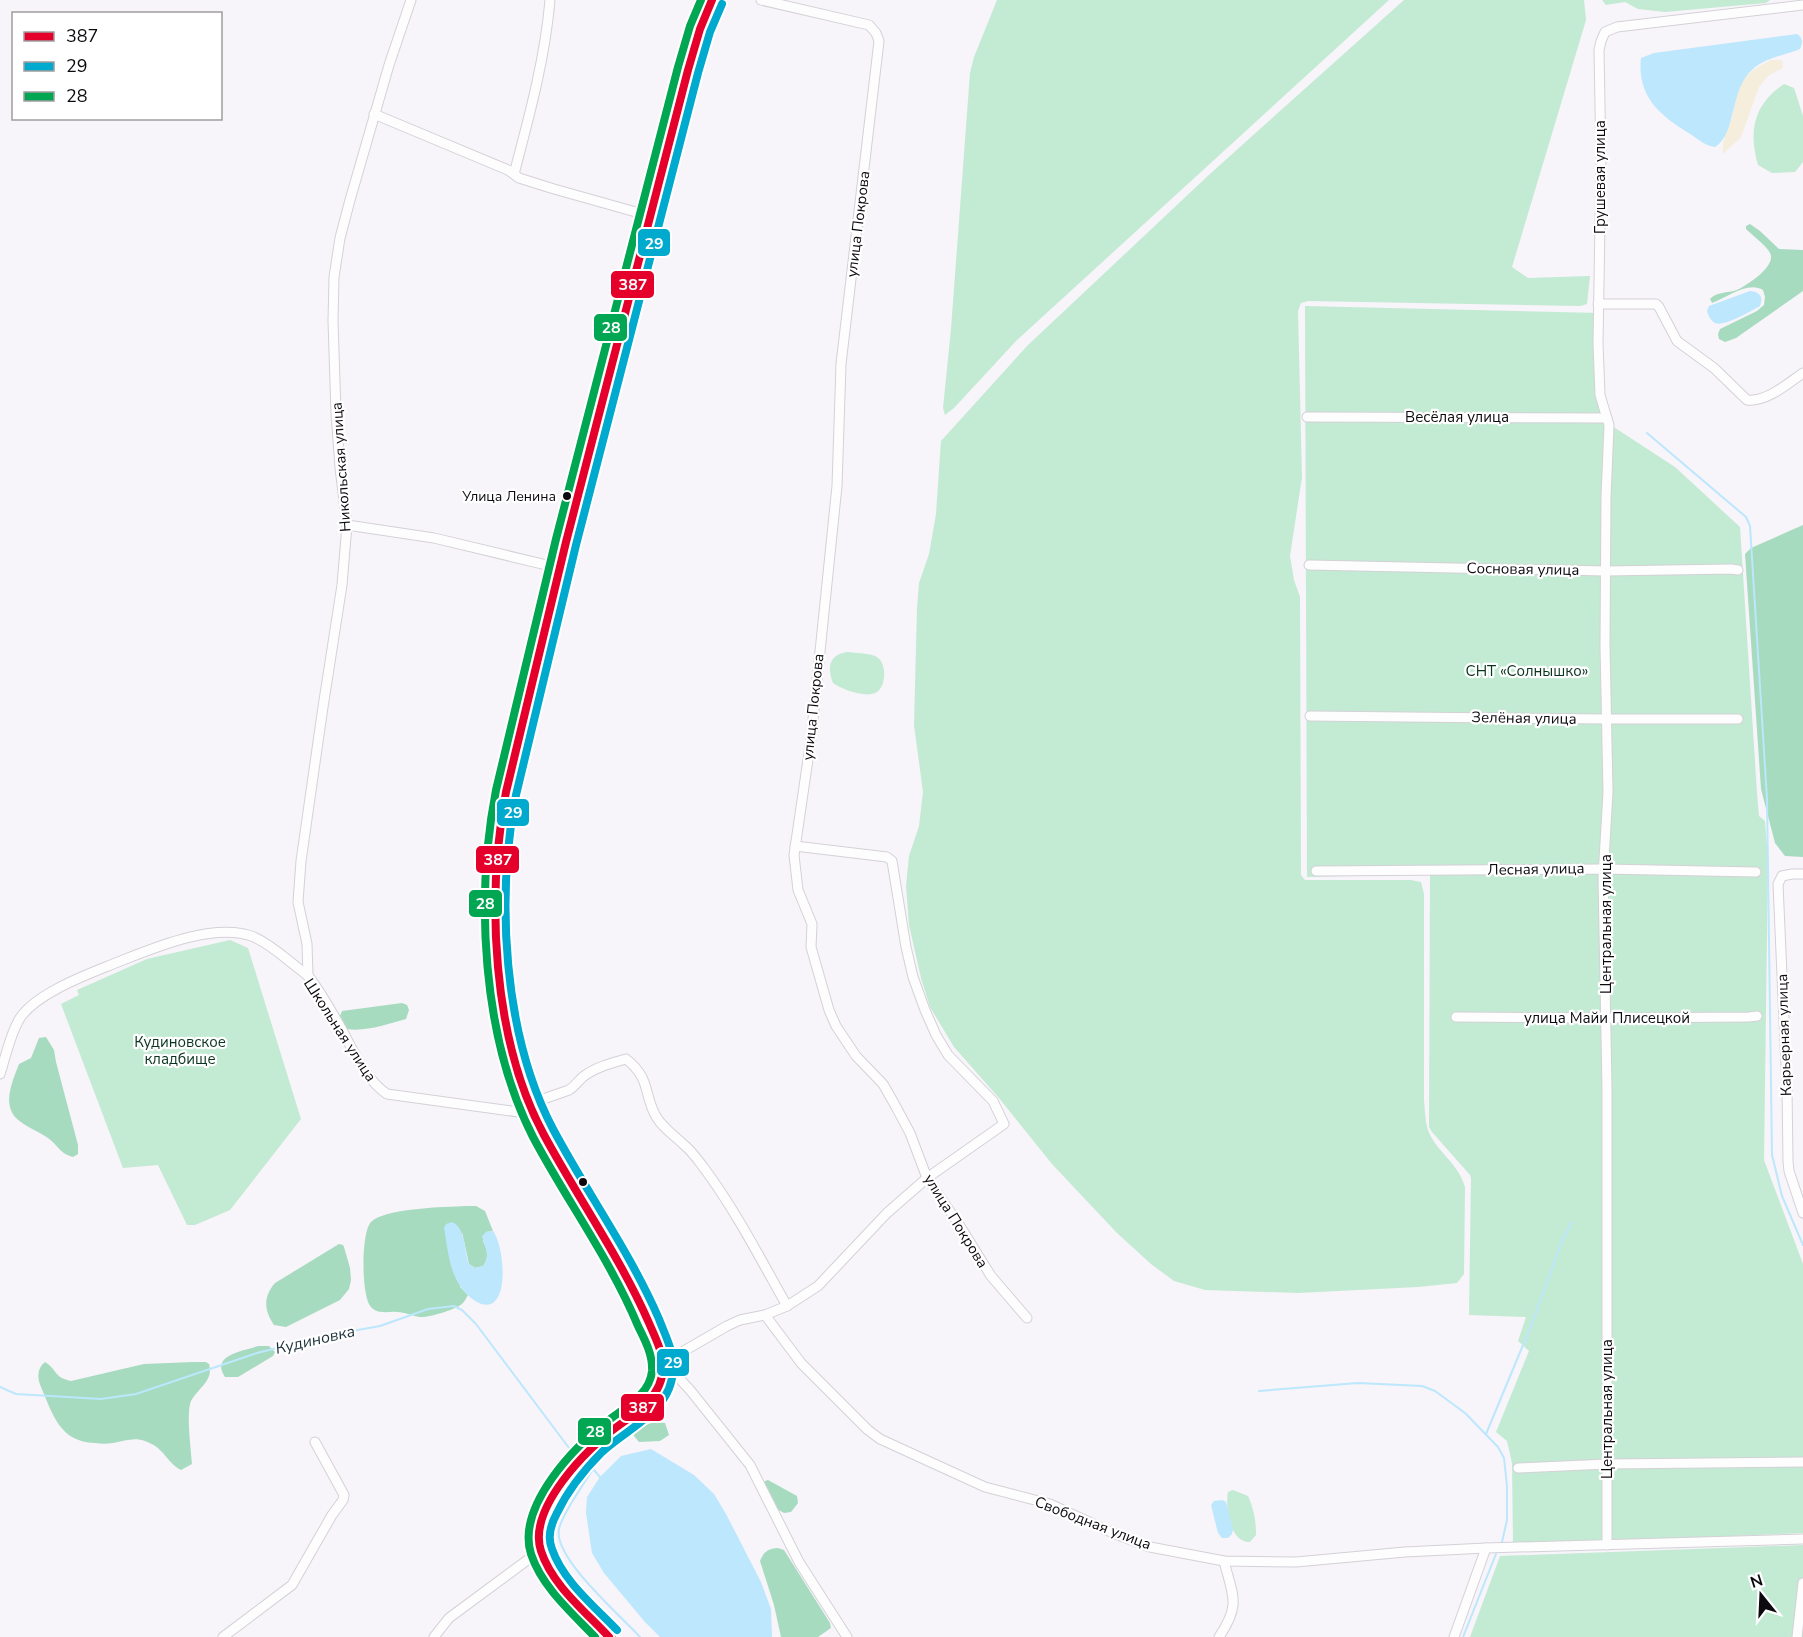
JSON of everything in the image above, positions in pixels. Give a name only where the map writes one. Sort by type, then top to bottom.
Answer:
[{"type":"main road","points":[[609,1637],[547,1565],[539,1541],[540,1528],[558,1488],[578,1462],[655,1396],[661,1385],[663,1368],[657,1344],[630,1282],[531,1109],[512,1052],[495,939],[494,906],[502,812],[559,568],[688,70],[700,29],[712,0]]},
{"type":"street","name":"Никольская улица","points":[[308,976],[307,945],[298,902],[301,861],[342,585],[347,525],[336,413],[334,277],[340,238],[374,114],[411,0]]},
{"type":"street","points":[[514,174],[548,26],[550,0]]},
{"type":"street","name":"улица Покрова","points":[[761,0],[869,25],[879,41],[842,364],[837,486],[811,739],[794,855],[798,890],[812,924],[811,947],[829,1010],[856,1056],[883,1084],[896,1105],[910,1133],[927,1178],[991,1276],[1027,1318]]},
{"type":"street","name":"Грушевая улица","points":[[1598,304],[1601,160],[1599,50],[1605,32],[1617,27],[1803,5]]},
{"type":"street","points":[[374,114],[508,170],[519,178],[650,216]]},
{"type":"street","points":[[1598,304],[1656,304],[1677,341],[1714,368],[1748,400],[1763,398],[1803,373]]},
{"type":"street","name":"Центральная улица","points":[[1598,304],[1600,395],[1609,425],[1605,645],[1608,792],[1603,877],[1606,1018],[1607,1545]]},
{"type":"street","name":"Весёлая улица","points":[[1307,417],[1607,418]]},
{"type":"street","points":[[347,525],[434,538],[559,568]]},
{"type":"street","name":"Сосновая улица","points":[[1309,565],[1606,571],[1738,570]]},
{"type":"street","name":"Зелёная улица","points":[[1310,716],[1738,719]]},
{"type":"street","points":[[795,846],[887,857],[892,861],[906,947],[925,1010],[948,1055],[993,1101],[1004,1124],[927,1178],[887,1213],[818,1286],[787,1306],[727,1326],[663,1368],[678,1377],[690,1390],[750,1465],[799,1562],[847,1637]]},
{"type":"street","name":"Лесная улица","points":[[1316,871],[1604,868],[1756,872]]},
{"type":"street","name":"Карьерная улица","points":[[1803,874],[1782,876],[1778,884],[1788,1161],[1789,1171],[1803,1213]]},
{"type":"street","name":"Школьная улица","points":[[0,1074],[20,1018],[36,1002],[91,973],[171,943],[215,933],[243,934],[274,949],[308,976],[377,1088],[387,1094],[531,1109]]},
{"type":"street","name":"улица Майи Плисецкой","points":[[1456,1017],[1757,1016]]},
{"type":"street","points":[[531,1109],[569,1090],[595,1069],[626,1059],[641,1073],[655,1115],[704,1168],[736,1217],[787,1306]]},
{"type":"street","name":"Свободная улица","points":[[765,1315],[801,1363],[868,1430],[880,1439],[985,1487],[1050,1504],[1113,1533],[1160,1549],[1224,1561],[1296,1562],[1405,1552],[1486,1548],[1803,1539]]},
{"type":"street","points":[[223,1637],[292,1585],[343,1500],[344,1495],[315,1442]]},
{"type":"street","points":[[1518,1468],[1607,1464],[1803,1462]]},
{"type":"street","points":[[1454,1637],[1486,1548]]},
{"type":"street","points":[[434,1637],[449,1618],[541,1550]]},
{"type":"street","points":[[1219,1637],[1233,1612],[1234,1601],[1224,1561]]},
{"type":"street","points":[[1797,1637],[1803,1583]]},
{"type":"green space","points":[[997,0],[1389,0],[1016,341],[945,415],[943,408],[970,73]]},
{"type":"green space","points":[[1404,0],[1584,0],[1586,20],[1512,267],[1528,278],[1590,276],[1587,304],[1580,306],[1308,301],[1301,303],[1298,311],[1302,477],[1290,556],[1294,580],[1300,597],[1301,875],[1305,880],[1411,880],[1421,882],[1424,894],[1425,1116],[1432,1138],[1462,1178],[1465,1187],[1464,1274],[1457,1283],[1418,1287],[1298,1293],[1205,1290],[1174,1281],[1151,1264],[1117,1233],[1052,1164],[954,1047],[930,1007],[909,925],[906,886],[909,856],[919,826],[923,792],[914,725],[919,583],[929,554],[936,514],[941,441],[1027,346],[1211,173]]},
{"type":"green space","points":[[1602,0],[1770,0],[1766,3],[1665,12],[1638,9],[1625,2],[1606,5]]},
{"type":"green space","points":[[1784,84],[1794,88],[1803,116],[1803,162],[1795,172],[1772,173],[1758,165],[1754,130],[1760,109],[1766,100]]},
{"type":"green space","points":[[1750,224],[1779,249],[1803,250],[1803,291],[1736,338],[1725,342],[1719,339],[1720,329],[1757,311],[1764,305],[1763,290],[1751,287],[1712,303],[1710,299],[1715,295],[1742,288],[1760,275],[1769,264],[1770,253],[1746,229],[1746,226]]},
{"type":"green space","name":"СНТ «Солнышко»","points":[[1305,306],[1600,313],[1602,396],[1612,426],[1675,467],[1740,527],[1757,793],[1759,816],[1765,821],[1768,860],[1764,1160],[1803,1264],[1803,1533],[1612,1541],[1612,1528],[1607,1528],[1603,1541],[1513,1543],[1512,1463],[1507,1441],[1496,1432],[1529,1351],[1518,1341],[1526,1317],[1469,1315],[1471,1178],[1429,1127],[1430,874],[1307,877]]},
{"type":"green space","points":[[1803,525],[1803,857],[1785,856],[1775,843],[1761,789],[1745,554],[1751,548]]},
{"type":"green space","points":[[847,652],[869,654],[882,663],[884,679],[877,692],[861,694],[833,683],[830,672],[831,663],[836,656]]},
{"type":"green space","name":"Кудиновское кладбище","points":[[230,940],[248,948],[301,1119],[230,1210],[195,1225],[187,1225],[158,1165],[123,1168],[61,1004],[79,995],[77,990],[147,959]]},
{"type":"green space","points":[[402,1003],[407,1005],[409,1010],[406,1019],[376,1027],[347,1029],[340,1016],[342,1011]]},
{"type":"green space","points":[[46,1037],[54,1050],[78,1145],[78,1154],[73,1157],[62,1151],[48,1138],[19,1121],[10,1105],[10,1091],[19,1064],[31,1058],[39,1038]]},
{"type":"green space","points":[[476,1206],[485,1211],[493,1231],[486,1232],[483,1241],[487,1254],[485,1263],[475,1268],[469,1264],[462,1232],[460,1287],[468,1295],[463,1303],[436,1315],[424,1317],[400,1312],[380,1312],[371,1307],[365,1291],[364,1251],[365,1238],[371,1222],[378,1217],[402,1211]]},
{"type":"green space","points":[[339,1244],[344,1247],[350,1268],[349,1289],[340,1300],[286,1327],[274,1325],[266,1304],[268,1293],[275,1283]]},
{"type":"green space","points":[[258,1346],[269,1346],[275,1352],[273,1356],[238,1377],[225,1377],[221,1370],[225,1359],[237,1352]]},
{"type":"green space","points":[[45,1362],[58,1375],[71,1381],[144,1364],[206,1362],[209,1364],[207,1380],[191,1401],[189,1422],[192,1464],[181,1470],[157,1447],[141,1440],[133,1439],[102,1444],[73,1438],[54,1417],[40,1384],[39,1370]]},
{"type":"green space","points":[[654,1422],[665,1423],[669,1435],[660,1441],[639,1442],[634,1436],[635,1429]]},
{"type":"green space","points":[[768,1480],[797,1496],[798,1503],[791,1512],[784,1513],[777,1509],[764,1485]]},
{"type":"green space","points":[[1233,1490],[1248,1496],[1252,1506],[1256,1535],[1250,1542],[1238,1537],[1230,1523],[1227,1499],[1228,1492]]},
{"type":"green space","points":[[1803,1545],[1803,1637],[1470,1637],[1500,1556]]},
{"type":"green space","points":[[778,1548],[784,1550],[830,1623],[831,1628],[818,1637],[781,1637],[760,1561],[767,1551]]},
{"type":"sand","points":[[1771,60],[1782,60],[1783,68],[1768,76],[1759,87],[1741,137],[1723,154],[1724,138],[1740,86],[1753,71]]},
{"type":"water","points":[[1797,34],[1802,40],[1800,49],[1763,62],[1745,78],[1727,132],[1715,147],[1700,141],[1667,118],[1652,102],[1642,83],[1641,58],[1654,53]]},
{"type":"water","points":[[1750,291],[1760,295],[1760,306],[1725,323],[1715,323],[1711,319],[1707,311],[1709,306]]},
{"type":"water","points":[[452,1222],[460,1229],[469,1264],[475,1268],[483,1266],[487,1258],[482,1236],[486,1232],[493,1231],[496,1237],[503,1267],[501,1288],[492,1303],[486,1305],[477,1302],[461,1288],[456,1279],[452,1270],[444,1228],[446,1224]]},
{"type":"water","points":[[651,1449],[694,1475],[714,1494],[761,1582],[771,1609],[772,1637],[660,1637],[604,1573],[592,1553],[586,1513],[587,1497],[600,1477],[621,1456]]},
{"type":"water","points":[[1214,1501],[1226,1502],[1233,1529],[1228,1538],[1222,1538],[1218,1533],[1211,1505]]},
{"type":"waterway","points":[[1647,433],[1746,517],[1750,526],[1767,799],[1772,1155],[1782,1196],[1803,1245]]},
{"type":"waterway","points":[[1486,1434],[1533,1321],[1562,1241],[1572,1222]]},
{"type":"waterway","name":"Кудиновка","points":[[0,1387],[16,1394],[101,1399],[136,1394],[257,1353],[325,1336],[380,1326],[428,1309],[454,1306],[462,1310],[476,1324],[569,1448]]},
{"type":"waterway","points":[[1259,1391],[1358,1383],[1422,1386],[1435,1391],[1465,1413],[1498,1447],[1504,1458],[1507,1520],[1502,1542]]},
{"type":"waterway","name":"Кудиновка","points":[[590,1464],[593,1469],[561,1523],[560,1541],[566,1555],[590,1586],[640,1637]]},
{"type":"waterway","points":[[593,1469],[600,1477]]},
{"type":"waterway","points":[[1463,1637],[1496,1554]]},
{"type":"transit line","name":"28","points":[[595,1637],[558,1598],[536,1566],[531,1554],[529,1536],[532,1517],[540,1498],[565,1461],[595,1431],[630,1405],[647,1387],[652,1371],[651,1359],[646,1342],[615,1277],[546,1161],[516,1098],[493,1012],[487,967],[486,876],[489,832],[496,790],[556,539],[678,67],[690,26],[701,0]]},
{"type":"transit line","name":"387","points":[[609,1637],[570,1597],[553,1575],[541,1551],[539,1534],[551,1499],[576,1464],[654,1395],[662,1378],[663,1362],[656,1339],[638,1299],[544,1135],[527,1097],[513,1056],[504,1012],[498,967],[496,877],[506,792],[566,542],[688,70],[700,29],[712,0]]},
{"type":"transit line","name":"29","points":[[617,1630],[564,1572],[551,1544],[550,1531],[566,1496],[589,1466],[602,1452],[647,1417],[665,1396],[671,1384],[672,1356],[648,1294],[553,1129],[536,1092],[523,1051],[514,1009],[508,965],[506,877],[516,795],[576,545],[698,73],[710,32],[722,4]]},
{"type":"place","name":"Улица Ленина","points":[[567,496]]}]
